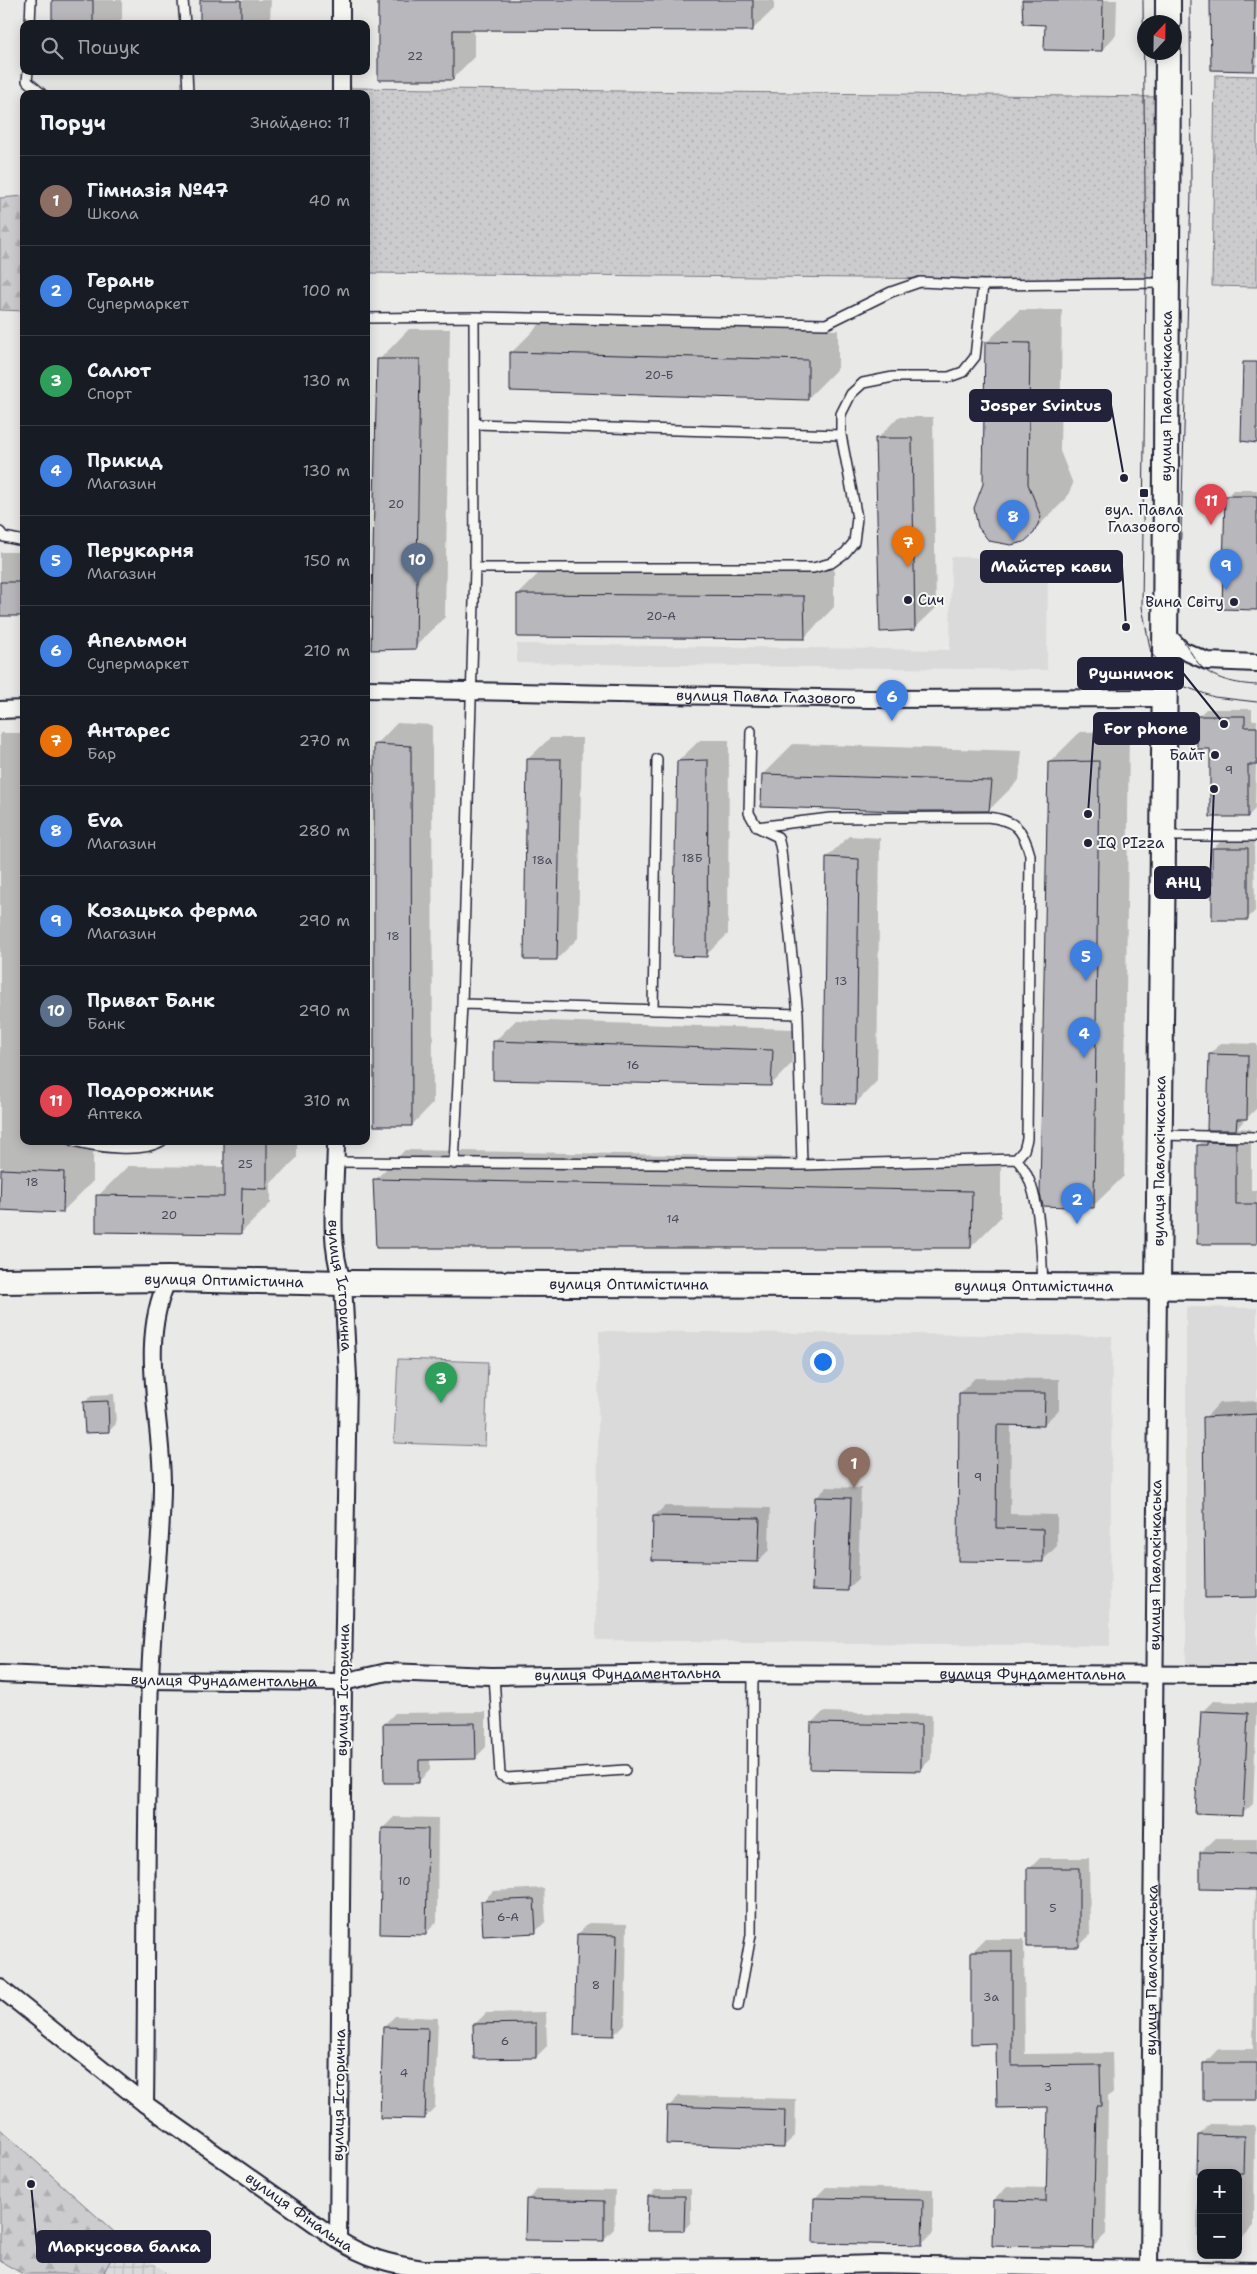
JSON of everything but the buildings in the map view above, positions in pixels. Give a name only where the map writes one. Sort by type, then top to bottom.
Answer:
[{"type":"street","points":[[341,0],[341,20]]},
{"type":"street","points":[[1168,0],[1168,15]]},
{"type":"street","name":"вулиця Павлокічкаська","points":[[1148,2269],[1165,633],[1168,60]]},
{"type":"street","points":[[341,75],[341,90]]},
{"type":"street","points":[[1165,633],[1182,650],[1208,661],[1257,663]]},
{"type":"street","name":"вулиця Павла Глазового","points":[[370,689],[470,689],[869,698],[1164,698]]},
{"type":"street","points":[[0,710],[20,709]]},
{"type":"street","name":"вулиця Історична","points":[[336,1145],[335,1245],[338,1268],[343,1283],[348,1378],[338,2240]]},
{"type":"street","points":[[145,2104],[150,1680],[162,1488],[154,1390],[154,1344],[156,1311],[168,1279]]},
{"type":"street","name":"вулиця Оптимістична","points":[[0,1281],[168,1279],[343,1283],[1257,1288]]},
{"type":"street","name":"вулиця Фундаментальна","points":[[0,1674],[150,1680],[343,1682],[358,1677],[388,1672],[494,1675],[1257,1675]]},
{"type":"street","name":"вулиця Фінальна","points":[[0,1988],[145,2104],[338,2240],[359,2253],[391,2264],[423,2269],[771,2267],[873,2264],[1257,2271]]},
{"type":"lane","points":[[30,20],[31,0]]},
{"type":"lane","points":[[184,0],[185,20]]},
{"type":"lane","points":[[28,75],[27,81],[37,90]]},
{"type":"lane","points":[[187,75],[188,90]]},
{"type":"lane","points":[[370,318],[474,316],[826,324],[883,296],[920,282],[983,285],[1166,283]]},
{"type":"lane","points":[[475,568],[813,568],[830,563],[845,553],[854,542],[857,518],[841,435],[841,414],[851,394],[863,383],[893,377],[949,377],[963,372],[975,357],[983,285]]},
{"type":"lane","points":[[454,1164],[462,1004],[475,568],[474,316]]},
{"type":"lane","points":[[475,424],[841,435]]},
{"type":"lane","points":[[0,532],[4,537],[20,540]]},
{"type":"lane","points":[[751,731],[749,813],[757,827],[778,837],[781,850],[798,1014],[802,1165]]},
{"type":"lane","points":[[653,1010],[657,759]]},
{"type":"lane","points":[[336,1162],[802,1165],[1016,1159],[1024,1150],[1027,1139],[1030,855],[1025,836],[1016,825],[1004,818],[987,817],[837,817],[757,827]]},
{"type":"lane","points":[[1163,836],[1257,836]]},
{"type":"lane","points":[[462,1004],[798,1014]]},
{"type":"lane","points":[[1160,1135],[1257,1137]]},
{"type":"lane","points":[[89,1145],[143,1147],[149,1145]]},
{"type":"lane","points":[[1016,1159],[1024,1172],[1035,1199],[1040,1229],[1042,1286]]},
{"type":"lane","points":[[738,2006],[751,1935],[753,1674]]},
{"type":"lane","points":[[494,1675],[500,1774],[507,1778],[626,1770]]},
{"type":"shaded area","points":[[951,557],[1048,558],[1047,670],[517,663],[517,644],[950,650]]},
{"type":"shaded area","points":[[1186,1307],[1257,1308],[1257,1665],[1186,1664]]},
{"type":"shaded area","points":[[599,1331],[1112,1336],[1110,1646],[596,1640]]},
{"type":"shaded area","points":[[122,2239],[168,2274],[103,2274]]},
{"type":"green space","points":[[1215,75],[1257,76],[1257,287],[1212,286]]},
{"type":"green space","points":[[349,88],[1162,97],[1161,281],[370,273],[370,90],[349,90]]},
{"type":"green space","points":[[20,196],[20,311],[0,310],[0,198]]},
{"type":"green space","points":[[398,1359],[488,1362],[485,1446],[394,1443]]},
{"type":"green space","points":[[0,2129],[122,2239],[103,2274],[23,2274],[0,2261]]},
{"type":"tram line","points":[[1143,0],[1146,283],[1142,607],[1151,653],[1180,685],[1214,697],[1257,702]]},
{"type":"tram line","points":[[1190,0],[1191,193],[1178,633],[1198,663],[1210,673],[1225,680],[1257,685]]},
{"type":"place","name":"Josper Svintus","points":[[1124,478]]},
{"type":"place","name":"вул. Павла Глазового","points":[[1144,493]]},
{"type":"place","name":"Подорожник","points":[[1211,525]]},
{"type":"place","name":"Eva","points":[[1013,541]]},
{"type":"place","name":"Антарес","points":[[908,567]]},
{"type":"place","name":"Приват Банк","points":[[417,584]]},
{"type":"place","name":"Козацька ферма","points":[[1226,590]]},
{"type":"place","name":"Сич","points":[[908,600]]},
{"type":"place","name":"Вина Світу","points":[[1234,602]]},
{"type":"place","name":"Майстер кави","points":[[1126,627]]},
{"type":"place","name":"Апельмон","points":[[892,721]]},
{"type":"place","name":"Рушничок","points":[[1224,724]]},
{"type":"place","name":"Байт","points":[[1215,755]]},
{"type":"place","name":"АНЦ","points":[[1214,789]]},
{"type":"place","name":"For phone","points":[[1088,814]]},
{"type":"place","name":"IQ PIzza","points":[[1088,843]]},
{"type":"place","name":"Перукарня","points":[[1086,981]]},
{"type":"place","name":"Прикид","points":[[1084,1058]]},
{"type":"place","name":"Герань","points":[[1077,1224]]},
{"type":"place","name":"Салют","points":[[441,1403]]},
{"type":"place","name":"Гімназія №47","points":[[854,1488]]},
{"type":"place","name":"Маркусова балка","points":[[31,2184]]}]
